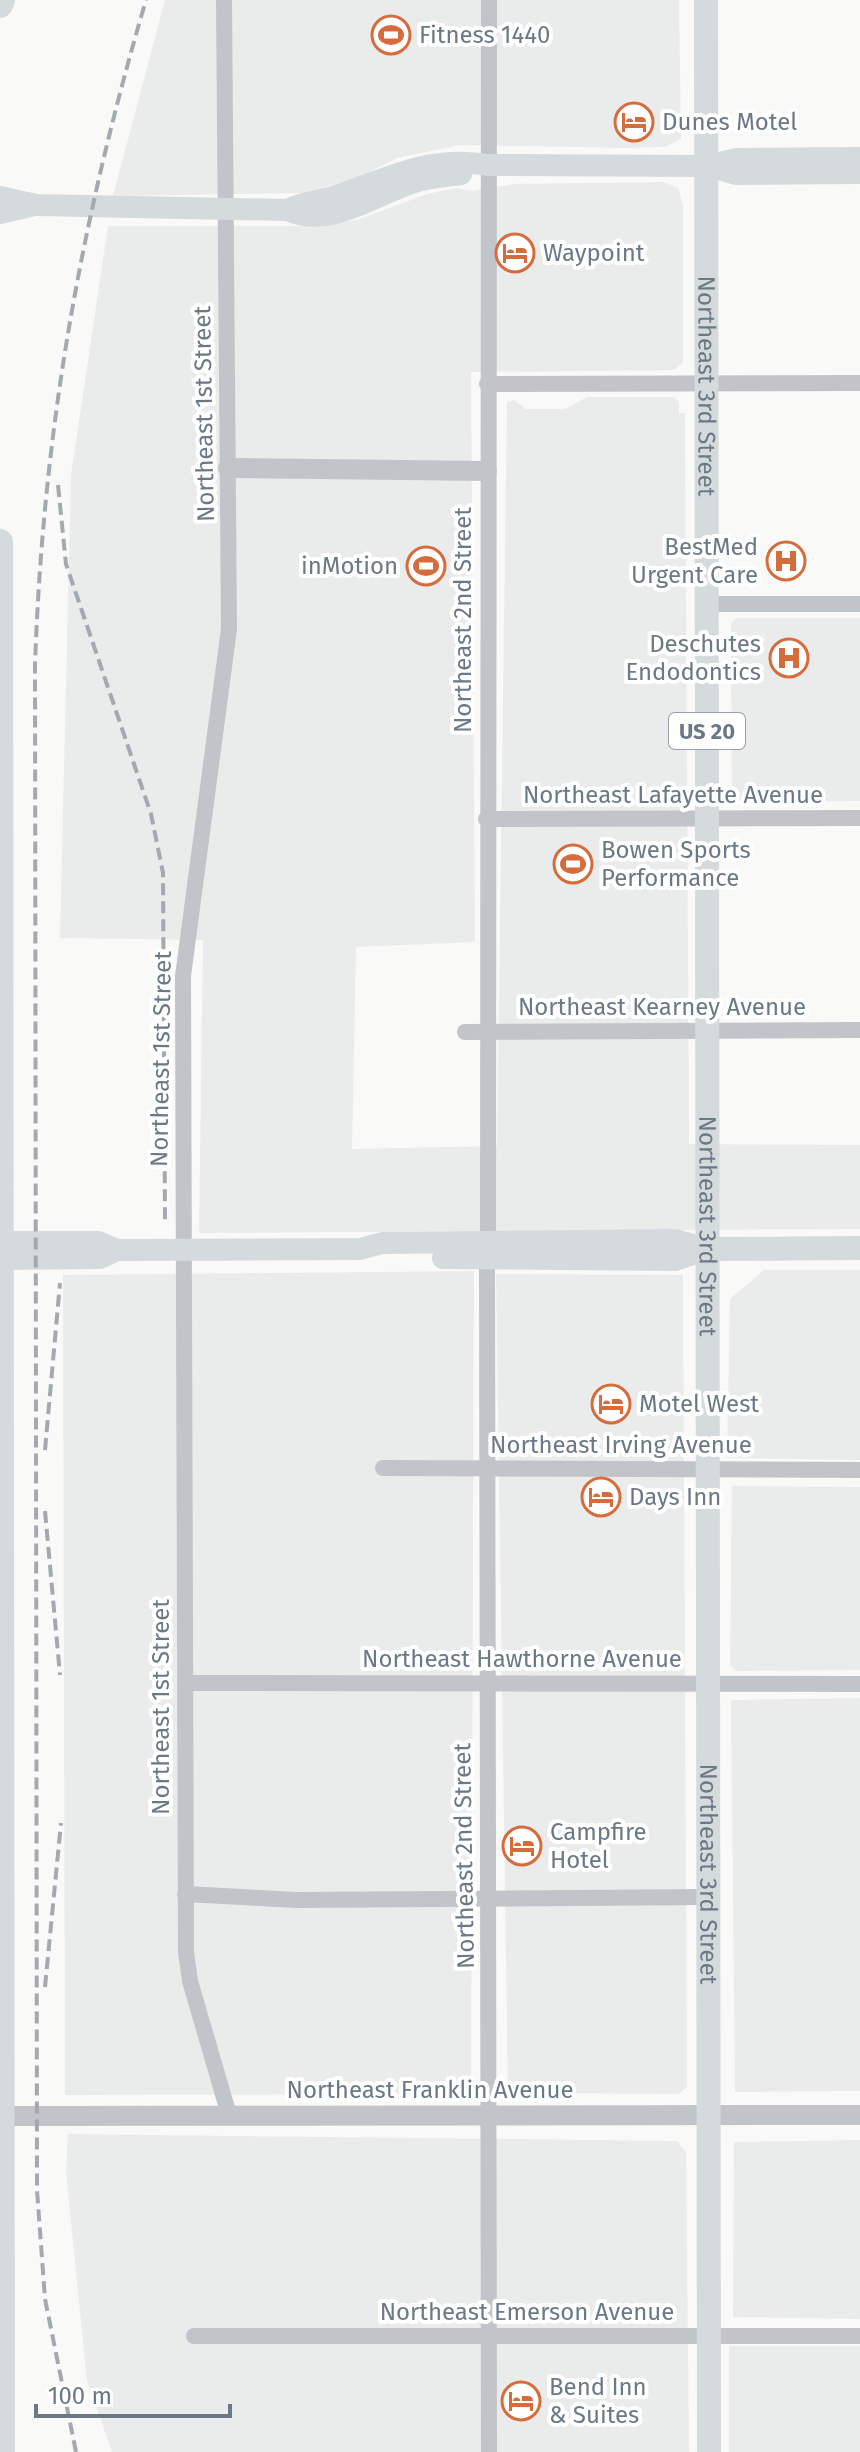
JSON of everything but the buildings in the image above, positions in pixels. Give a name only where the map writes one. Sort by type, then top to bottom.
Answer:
[{"type":"highway","points":[[0,542],[2,1215],[6,1256],[1,2115],[2,2414],[5,2452]]},
{"type":"main road","name":"Northeast 3rd Street","points":[[706,0],[709,2452]]},
{"type":"main road","points":[[0,197],[36,205],[287,210],[304,217],[335,213],[417,181],[462,174],[489,165],[706,166],[737,159],[860,158]]},
{"type":"main road","points":[[706,166],[736,174],[860,173]]},
{"type":"main road","points":[[0,213],[36,205]]},
{"type":"main road","points":[[6,1256],[100,1258],[117,1250],[360,1249],[382,1243],[488,1250],[676,1240],[708,1249],[860,1248]]},
{"type":"street","name":"Northeast 1st Street","points":[[224,0],[227,663],[183,976],[185,1894],[190,1981],[229,2115]]},
{"type":"street","name":"Northeast 2nd Street","points":[[489,0],[486,819],[489,2452]]},
{"type":"street","points":[[487,384],[860,383]]},
{"type":"street","points":[[228,468],[487,471]]},
{"type":"street","points":[[708,604],[860,604]]},
{"type":"street","name":"Northeast Lafayette Avenue","points":[[486,819],[860,818]]},
{"type":"street","name":"Northeast Kearney Avenue","points":[[465,1032],[860,1030]]},
{"type":"street","name":"Northeast Irving Avenue","points":[[383,1468],[860,1470]]},
{"type":"street","name":"Northeast Hawthorne Avenue","points":[[185,1683],[860,1684]]},
{"type":"street","points":[[185,1894],[296,1900],[488,1896],[709,1897]]},
{"type":"street","name":"Northeast Franklin Avenue","points":[[1,2115],[860,2115]]},
{"type":"street","name":"Northeast Emerson Avenue","points":[[194,2336],[860,2336]]},
{"type":"shaded area","points":[[165,0],[679,0],[681,139],[665,147],[460,145],[397,158],[358,178],[303,193],[113,196]]},
{"type":"shaded area","points":[[664,182],[678,188],[683,205],[683,362],[674,370],[471,372],[475,942],[356,947],[352,1149],[497,1146],[507,402],[514,400],[526,409],[565,409],[587,397],[674,397],[679,402],[679,413],[685,413],[689,1144],[860,1145],[860,1229],[199,1233],[203,940],[60,938],[71,475],[108,226],[314,226],[357,220],[427,194],[456,188],[472,191],[514,184]]},
{"type":"shaded area","points":[[736,618],[860,618],[860,801],[736,802],[732,797],[731,624]]},
{"type":"shaded area","points":[[764,1270],[860,1270],[860,1460],[727,1458],[730,1299]]},
{"type":"shaded area","points":[[474,1271],[471,2094],[65,2095],[63,1275]]},
{"type":"shaded area","points":[[496,1274],[683,1275],[687,2087],[678,2094],[508,2093]]},
{"type":"shaded area","points":[[732,1486],[860,1487],[860,1670],[736,1671],[730,1666]]},
{"type":"shaded area","points":[[860,1698],[860,2091],[735,2092],[731,1700]]},
{"type":"shaded area","points":[[68,2134],[677,2141],[686,2152],[689,2452],[112,2452],[87,2381],[66,2171]]},
{"type":"shaded area","points":[[860,2140],[860,2319],[733,2317],[734,2142]]},
{"type":"shaded area","points":[[729,2346],[860,2346],[860,2452],[729,2452]]},
{"type":"railway","points":[[76,2452],[45,2299],[37,2190],[35,665],[46,494],[69,329],[102,166],[146,0]]},
{"type":"railway","points":[[58,485],[66,564],[151,814],[163,873],[165,1221]]},
{"type":"railway","points":[[45,1450],[60,1283]]},
{"type":"railway","points":[[45,1511],[60,1675]]},
{"type":"railway","points":[[45,1987],[61,1823]]},
{"type":"place","name":"Fitness 1440","points":[[391,35]]},
{"type":"place","name":"Dunes Motel","points":[[634,122]]},
{"type":"place","name":"Waypoint","points":[[515,253]]},
{"type":"place","name":"BestMed Urgent Care","points":[[786,561]]},
{"type":"place","name":"inMotion","points":[[426,566]]},
{"type":"place","name":"Deschutes Endodontics","points":[[789,658]]},
{"type":"place","name":"Bowen Sports Performance","points":[[573,864]]},
{"type":"place","name":"Motel West","points":[[611,1404]]},
{"type":"place","name":"Days Inn","points":[[601,1497]]},
{"type":"place","name":"Campfire Hotel","points":[[522,1846]]},
{"type":"place","name":"Bend Inn & Suites","points":[[521,2401]]}]
